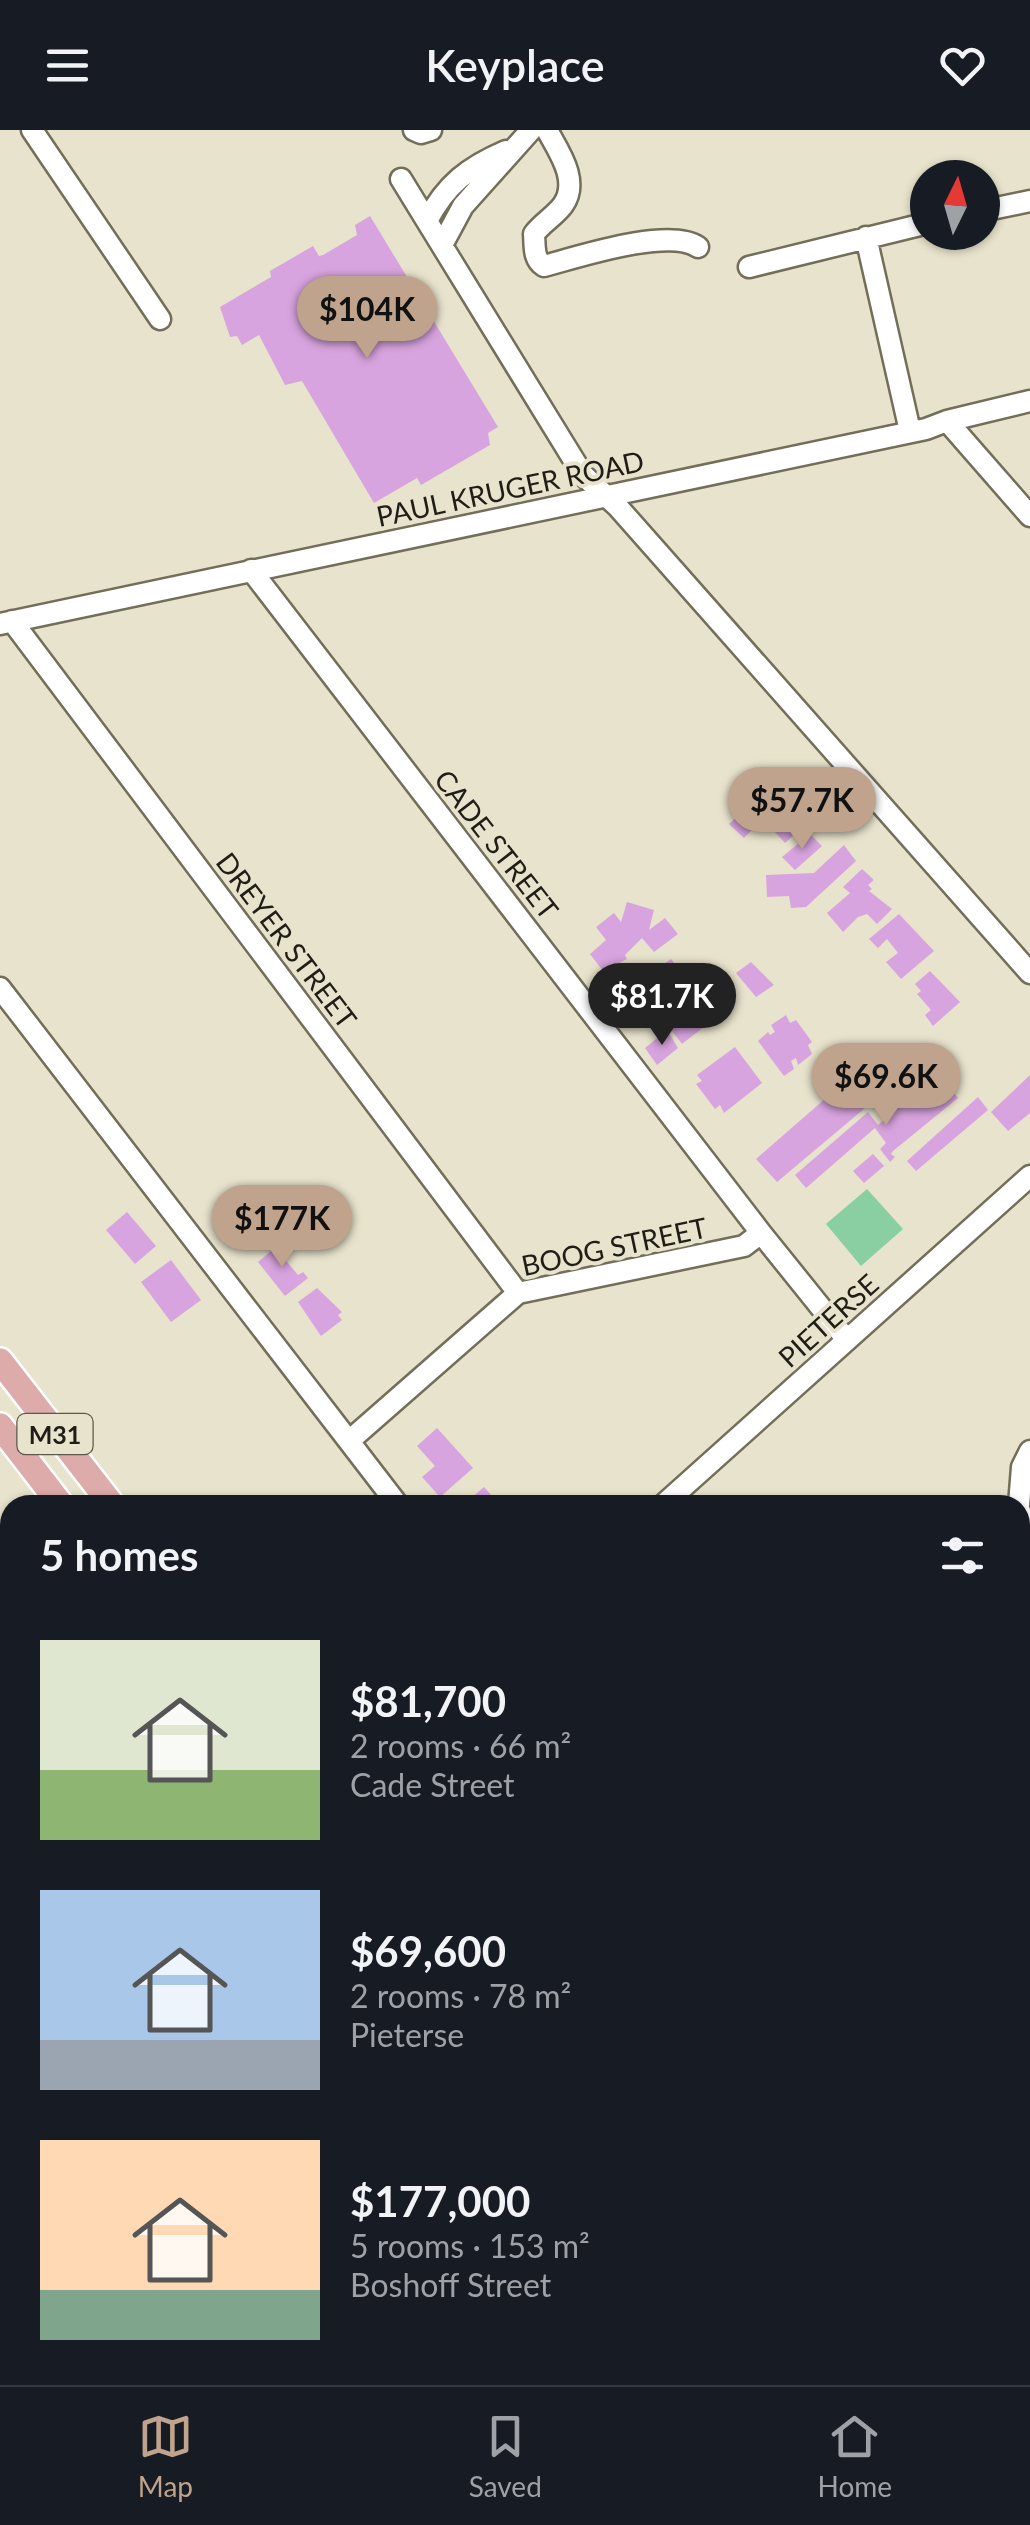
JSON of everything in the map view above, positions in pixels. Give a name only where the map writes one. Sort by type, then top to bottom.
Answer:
[{"type":"main road","name":"M31","points":[[0,1361],[104,1495]]},
{"type":"main road","name":"M31","points":[[0,1426],[53,1495]]},
{"type":"street","points":[[32,130],[160,319]]},
{"type":"street","points":[[414,130],[421,134],[431,130]]},
{"type":"street","points":[[442,245],[463,206],[531,130]]},
{"type":"street","points":[[547,130],[564,162],[569,188],[562,206],[534,234],[540,264],[641,243],[682,240],[698,246]]},
{"type":"street","points":[[427,221],[452,182],[468,169],[513,148]]},
{"type":"street","points":[[401,179],[583,475],[608,496],[1030,973]]},
{"type":"street","points":[[1000,207],[1030,201]]},
{"type":"street","points":[[748,267],[910,227]]},
{"type":"street","points":[[866,236],[910,431]]},
{"type":"street","name":"PAUL KRUGER ROAD","points":[[6,622],[910,431],[1030,401]]},
{"type":"street","points":[[947,421],[1030,516]]},
{"type":"street","name":"CADE STREET","points":[[251,570],[847,1340]]},
{"type":"street","name":"DREYER STREET","points":[[6,622],[518,1293]]},
{"type":"street","points":[[0,988],[390,1495]]},
{"type":"street","name":"PIETERSE","points":[[674,1495],[1030,1176]]},
{"type":"street","name":"BOOG STREET","points":[[349,1441],[518,1293],[744,1246],[761,1233]]},
{"type":"street","points":[[1021,1495],[1022,1467],[1030,1451]]},
{"type":"green space","points":[[867,1189],[903,1229],[861,1266],[826,1224]]},
{"type":"building","points":[[370,216],[498,427],[488,433],[490,445],[421,485],[417,478],[374,503],[302,381],[285,385],[259,335],[242,345],[237,336],[230,337],[220,307],[313,246],[319,256],[323,255],[357,235],[355,225]]},
{"type":"building","points":[[774,784],[798,809],[806,803],[816,815],[785,843],[763,819],[744,838],[729,824]]},
{"type":"building","points":[[810,834],[822,846],[795,870],[782,857]]},
{"type":"building","points":[[844,845],[856,861],[806,907],[791,908],[789,896],[767,897],[766,875],[814,873]]},
{"type":"building","points":[[862,869],[874,880],[868,885],[872,889],[869,891],[892,909],[877,924],[867,914],[858,917],[843,932],[827,913],[850,893],[843,887]]},
{"type":"building","points":[[627,902],[654,910],[649,930],[665,918],[678,934],[654,952],[642,938],[625,955],[627,959],[603,971],[590,954],[606,940],[596,927],[614,913],[621,922]]},
{"type":"building","points":[[899,914],[934,951],[901,979],[886,962],[898,953],[887,939],[878,948],[869,939]]},
{"type":"building","points":[[671,959],[684,975],[668,987],[671,989],[660,998],[664,1001],[646,1018],[622,984],[634,973],[640,980]]},
{"type":"building","points":[[751,962],[774,985],[756,997],[736,973]]},
{"type":"building","points":[[930,971],[960,1002],[933,1026],[925,1015],[931,1010],[917,994],[921,991],[915,984]]},
{"type":"building","points":[[721,987],[732,1005],[682,1044],[669,1027],[679,1017],[682,1021]]},
{"type":"building","points":[[786,1015],[790,1023],[796,1020],[812,1042],[808,1045],[812,1054],[798,1065],[796,1058],[791,1061],[794,1069],[784,1076],[758,1041],[768,1032],[775,1032],[771,1025]]},
{"type":"building","points":[[667,1030],[678,1048],[657,1065],[645,1048]]},
{"type":"building","points":[[735,1047],[762,1083],[724,1113],[720,1105],[715,1109],[696,1084],[702,1081],[697,1075]]},
{"type":"building","points":[[938,1073],[958,1098],[893,1151],[895,1157],[890,1162],[880,1149],[886,1143],[875,1128],[806,1188],[795,1175],[868,1112],[878,1125]]},
{"type":"building","points":[[1030,1075],[1030,1113],[1008,1131],[991,1112]]},
{"type":"building","points":[[849,1078],[871,1103],[777,1182],[756,1159]]},
{"type":"building","points":[[978,1097],[988,1110],[916,1171],[907,1161]]},
{"type":"building","points":[[873,1154],[884,1166],[864,1183],[853,1171]]},
{"type":"building","points":[[127,1212],[156,1246],[135,1264],[106,1230]]},
{"type":"building","points":[[282,1242],[289,1251],[282,1256],[298,1275],[303,1272],[308,1278],[285,1296],[258,1262]]},
{"type":"building","points":[[171,1260],[201,1300],[171,1322],[141,1282]]},
{"type":"building","points":[[317,1288],[342,1312],[338,1315],[342,1320],[321,1336],[298,1302]]},
{"type":"building","points":[[437,1428],[473,1468],[438,1495],[422,1477],[435,1466],[417,1446]]},
{"type":"building","points":[[484,1487],[491,1495],[475,1495]]}]
